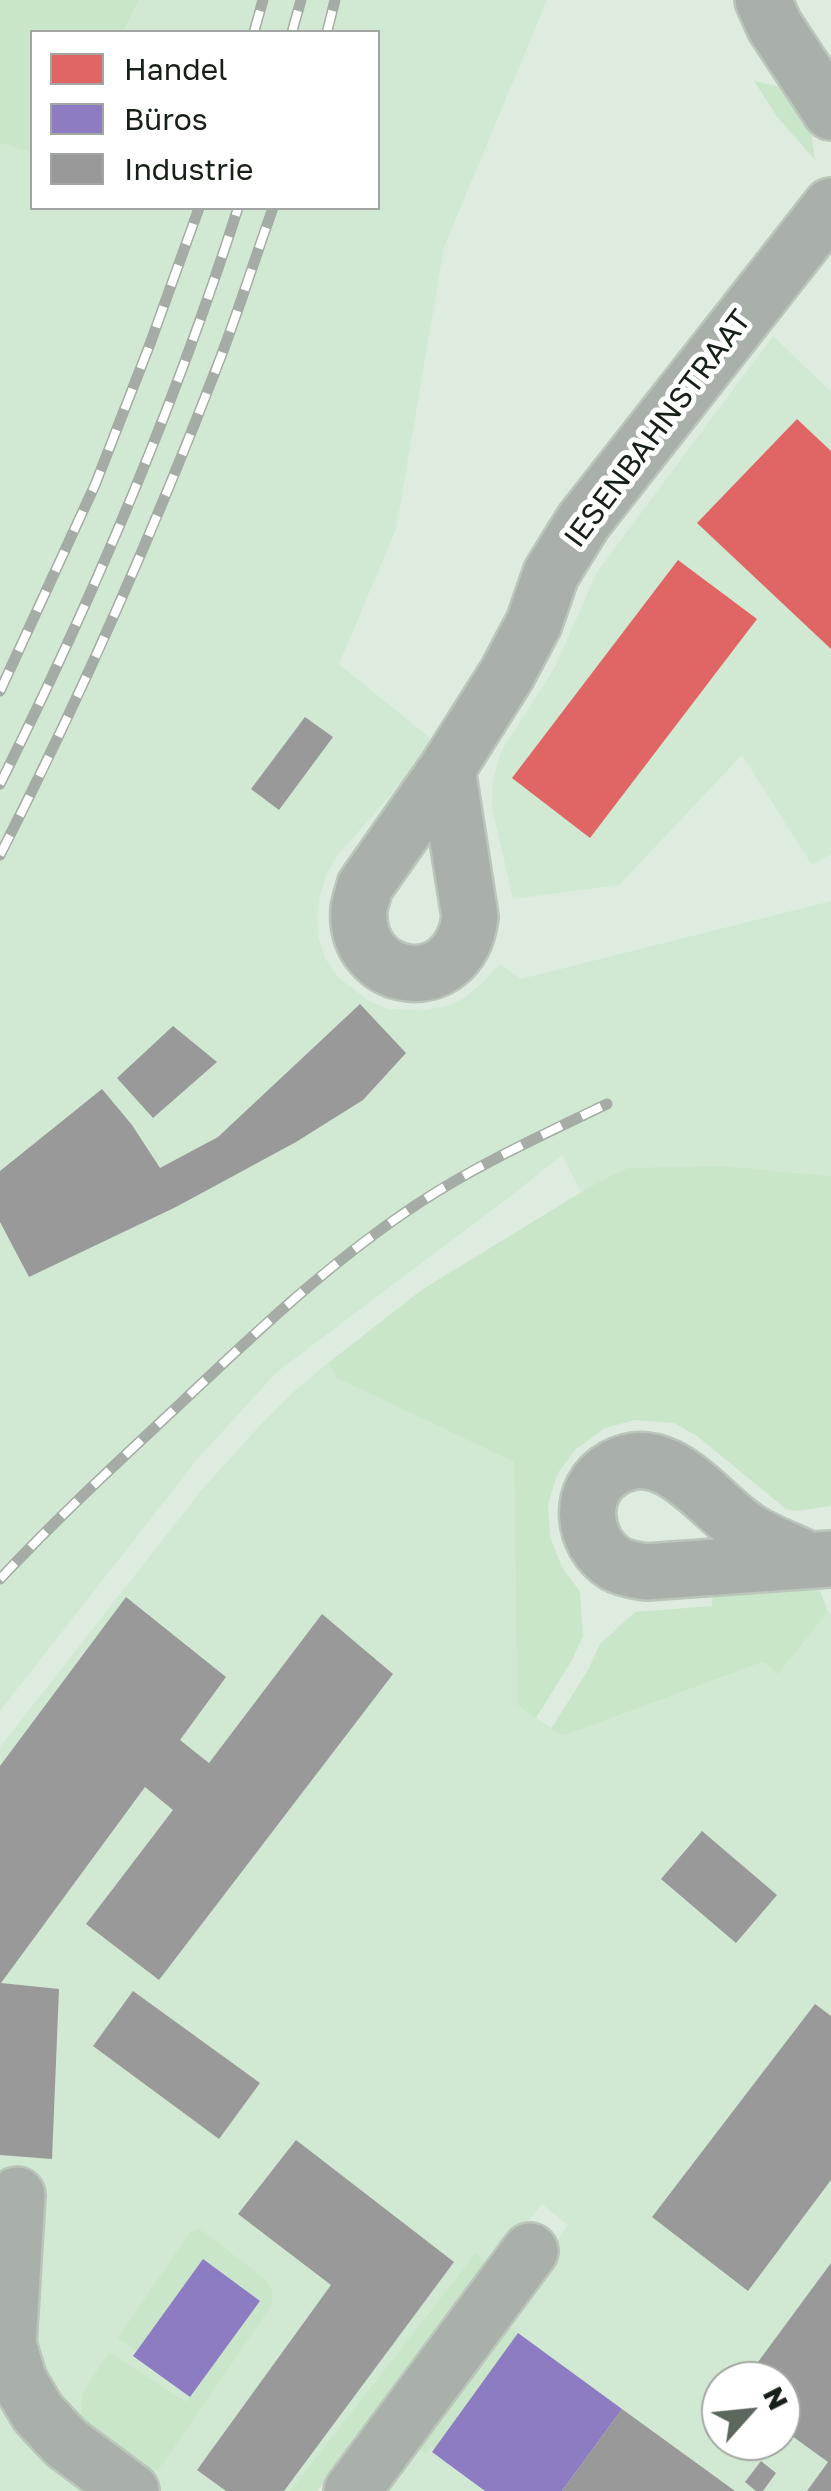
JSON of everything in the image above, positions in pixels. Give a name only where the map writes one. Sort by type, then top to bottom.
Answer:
[{"type":"street","points":[[764,0],[774,25],[831,112]]},
{"type":"street","name":"IESENBAHNSTRAAT","points":[[447,769],[507,674],[534,623],[551,574],[582,522],[831,206]]},
{"type":"street","points":[[17,2194],[8,2344],[19,2381],[38,2413],[66,2443],[131,2491]]},
{"type":"street","points":[[352,2491],[530,2251]]},
{"type":"shaded area","points":[[0,0],[139,0],[124,30],[30,30],[30,152],[0,143]]},
{"type":"shaded area","points":[[139,0],[547,0],[444,247],[396,529],[339,664],[436,743],[337,856],[320,895],[319,939],[325,958],[338,977],[370,1002],[389,1009],[426,1010],[464,998],[500,964],[521,979],[831,901],[831,1176],[725,1166],[598,1182],[581,1192],[562,1155],[277,1372],[199,1457],[0,1711],[0,143],[30,152],[30,210],[380,210],[380,30],[124,30]]},
{"type":"shaded area","points":[[754,81],[780,87],[811,134],[815,160],[778,118]]},
{"type":"shaded area","points":[[773,336],[831,392],[831,854],[812,865],[742,755],[619,885],[513,899],[492,807],[500,753],[555,667],[597,572]]},
{"type":"shaded area","points":[[725,1166],[831,1176],[831,1506],[786,1509],[697,1436],[674,1423],[635,1420],[605,1428],[576,1449],[558,1473],[548,1503],[550,1537],[562,1567],[580,1592],[583,1636],[536,1718],[517,1705],[514,1462],[337,1378],[328,1363],[423,1289],[598,1182],[628,1168]]},
{"type":"shaded area","points":[[328,1363],[338,1378],[514,1462],[517,1705],[563,1736],[763,1662],[778,1673],[828,1612],[831,1615],[831,2491],[379,2491],[568,2225],[542,2204],[317,2491],[0,2491],[0,1747],[200,1492],[262,1423]]},
{"type":"shaded area","points":[[813,1585],[820,1591],[828,1612],[778,1674],[763,1662],[563,1736],[551,1729],[600,1644],[635,1612],[712,1606],[713,1591]]},
{"type":"shaded area","points":[[200,2229],[266,2280],[272,2291],[272,2305],[162,2465],[151,2474],[80,2421],[83,2392],[109,2352],[186,2402],[260,2301],[203,2259],[137,2351],[118,2338],[190,2232]]},
{"type":"shaded area","points":[[476,2253],[492,2269],[317,2491],[290,2491]]},
{"type":"shaded area","points":[[500,2319],[518,2333],[435,2448],[431,2446],[426,2454],[413,2445]]},
{"type":"building: Handel","points":[[797,419],[831,451],[831,649],[697,523]]},
{"type":"building: Handel","points":[[678,560],[757,619],[590,838],[512,778]]},
{"type":"building: Büros","points":[[203,2259],[260,2301],[190,2397],[133,2356]]},
{"type":"building: Büros","points":[[518,2333],[622,2409],[562,2491],[485,2491],[432,2452]]},
{"type":"building: Industrie","points":[[305,717],[333,737],[279,810],[251,789]]},
{"type":"building: Industrie","points":[[360,1004],[406,1053],[363,1100],[296,1142],[176,1207],[29,1277],[0,1222],[0,1171],[102,1089],[160,1168],[218,1137]]},
{"type":"building: Industrie","points":[[173,1026],[217,1062],[153,1118],[117,1078]]},
{"type":"building: Industrie","points":[[126,1597],[226,1677],[180,1740],[209,1763],[322,1614],[393,1674],[159,1980],[86,1924],[173,1810],[145,1787],[1,1983],[59,1989],[52,2159],[0,2155],[0,1766]]},
{"type":"building: Industrie","points":[[702,1831],[777,1895],[736,1943],[661,1879]]},
{"type":"building: Industrie","points":[[133,1991],[260,2083],[219,2139],[93,2046]]},
{"type":"building: Industrie","points":[[815,2004],[831,2016],[831,2180],[748,2291],[652,2217]]},
{"type":"building: Industrie","points":[[296,2140],[454,2262],[284,2491],[226,2491],[197,2470],[331,2285],[238,2214]]},
{"type":"building: Industrie","points":[[831,2263],[831,2491],[807,2491],[828,2462],[801,2442],[801,2361],[759,2361]]},
{"type":"building: Industrie","points":[[622,2409],[735,2491],[562,2491]]},
{"type":"building: Industrie","points":[[761,2461],[776,2473],[763,2491],[756,2491],[745,2482]]},
{"type":"railway","points":[[255,30],[263,0]]},
{"type":"railway","points":[[293,30],[301,0]]},
{"type":"railway","points":[[328,30],[335,0]]},
{"type":"railway","points":[[0,691],[95,485],[198,210]]},
{"type":"railway","points":[[0,784],[68,643],[160,428],[237,210]]},
{"type":"railway","points":[[0,855],[89,672],[170,485],[272,210]]},
{"type":"railway","points":[[0,1579],[237,1350],[355,1249],[464,1176],[607,1104]]}]
